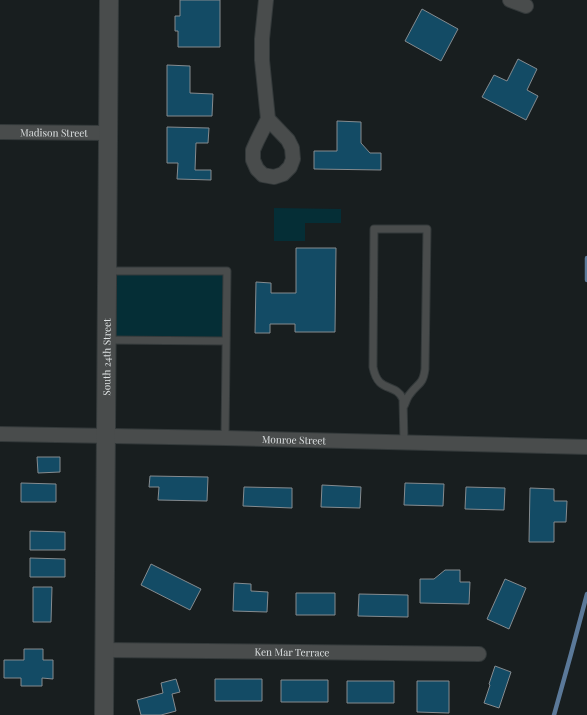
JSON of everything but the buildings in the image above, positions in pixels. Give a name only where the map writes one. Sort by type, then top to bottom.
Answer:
[{"type":"street","name":"South 24th Street","points":[[104,715],[109,0]]},
{"type":"street","points":[[266,0],[262,39],[262,60],[268,119]]},
{"type":"street","points":[[510,0],[526,6]]},
{"type":"street","name":"Madison Street","points":[[0,132],[109,133]]},
{"type":"street","name":"Monroe Street","points":[[0,434],[587,447]]},
{"type":"street","name":"Ken Mar Terrace","points":[[104,650],[479,654]]},
{"type":"lane","points":[[404,406],[409,394],[422,383],[425,373],[427,229],[374,229],[372,367],[378,382],[383,386],[401,394],[404,406],[404,442]]},
{"type":"lane","points":[[108,271],[227,271],[225,438]]},
{"type":"lane","points":[[107,340],[226,341]]},
{"type":"shaded area","points":[[274,208],[341,209],[341,223],[305,223],[305,241],[274,241]]},
{"type":"shaded area","points":[[108,271],[227,271],[226,341],[107,340]]},
{"type":"waterway","points":[[587,258],[587,280]]},
{"type":"waterway","points":[[554,715],[587,594]]}]
